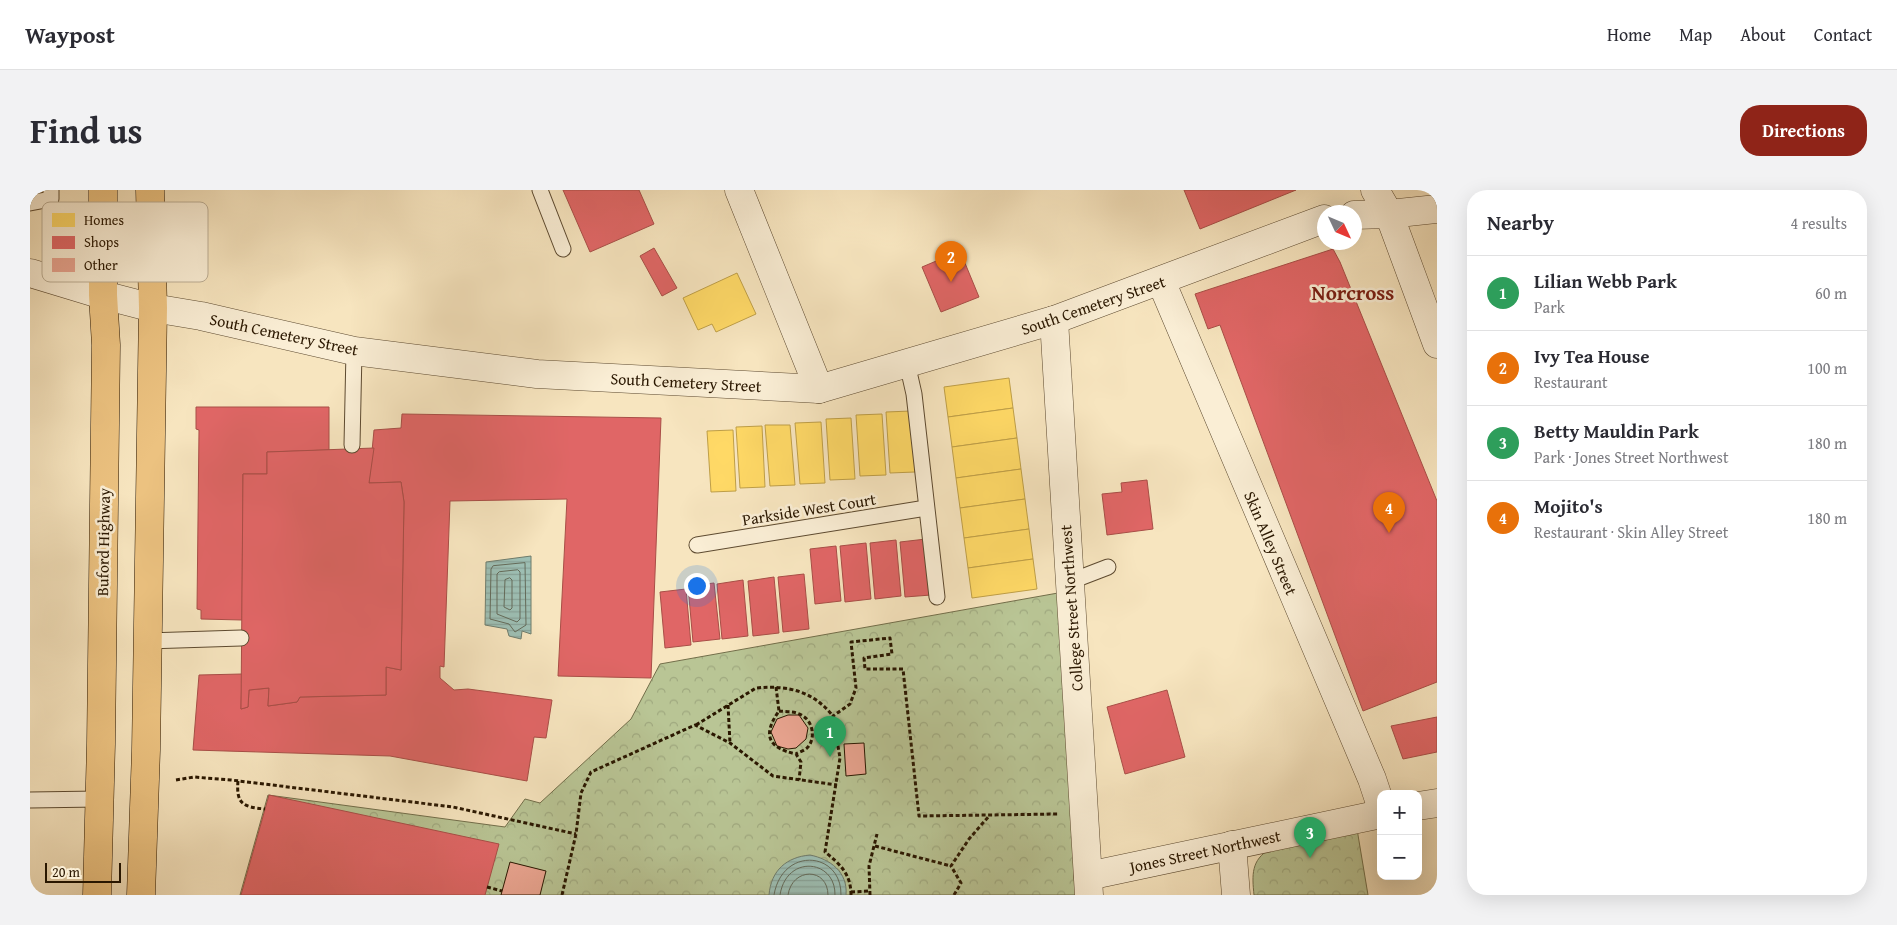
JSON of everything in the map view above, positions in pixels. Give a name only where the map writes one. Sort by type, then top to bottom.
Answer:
[{"type":"main road","name":"Buford Highway","points":[[97,895],[101,744],[106,345],[103,282]]},
{"type":"main road","points":[[141,895],[146,750],[152,282]]},
{"type":"street","points":[[739,190],[819,388]]},
{"type":"street","points":[[1375,190],[1389,214],[1437,344]]},
{"type":"street","points":[[1362,215],[1437,209]]},
{"type":"street","name":"South Cemetery Street","points":[[58,282],[153,308],[201,316],[354,351],[537,374],[819,388],[1054,320],[1317,223]]},
{"type":"street","name":"Skin Alley Street","points":[[1160,281],[1377,794]]},
{"type":"street","name":"College Street Northwest","points":[[1054,320],[1088,885]]},
{"type":"street","points":[[1422,805],[1437,802]]},
{"type":"street","name":"Jones Street Northwest","points":[[1088,885],[1232,845],[1377,815]]},
{"type":"street","points":[[1232,845],[1236,895]]},
{"type":"lane","points":[[30,203],[51,199],[51,190]]},
{"type":"lane","points":[[540,190],[563,249]]},
{"type":"lane","points":[[352,445],[354,351]]},
{"type":"lane","points":[[907,363],[914,394],[937,597]]},
{"type":"lane","name":"Parkside West Court","points":[[697,545],[926,508]]},
{"type":"lane","points":[[1069,582],[1108,567]]},
{"type":"lane","points":[[147,641],[241,638]]},
{"type":"lane","points":[[30,800],[99,799]]},
{"type":"path","points":[[833,716],[850,704],[856,688],[851,642],[890,638],[892,654],[864,658],[865,669],[904,668],[920,816],[1063,814]]},
{"type":"path","points":[[776,687],[779,712],[769,729],[771,741],[778,749],[796,754],[807,749],[812,737],[812,728],[804,717],[796,713],[779,712]]},
{"type":"path","points":[[562,895],[576,834],[581,793],[591,772],[695,725],[756,688],[776,687],[801,692],[822,702],[833,716],[840,758],[825,852],[843,867],[851,894],[870,893],[870,866],[878,834]]},
{"type":"path","points":[[728,705],[730,743]]},
{"type":"path","points":[[695,725],[730,743],[773,776],[837,786]]},
{"type":"path","points":[[796,754],[801,762],[799,780]]},
{"type":"path","points":[[176,780],[194,777],[238,780],[453,807],[576,834]]},
{"type":"path","points":[[238,780],[237,794],[240,800],[250,808],[265,809]]},
{"type":"path","points":[[951,866],[969,839],[990,816]]},
{"type":"path","points":[[875,846],[951,866],[961,883],[954,895]]},
{"type":"path","points":[[487,887],[502,891]]},
{"type":"green space","points":[[1058,593],[1082,895],[240,895],[268,795],[505,827],[525,799],[540,803],[631,719],[660,664]]},
{"type":"green space","points":[[1357,829],[1368,895],[1254,895],[1253,875],[1256,863],[1270,849]]},
{"type":"water","points":[[531,556],[531,634],[522,631],[521,639],[509,636],[507,629],[485,625],[486,562]]},
{"type":"water","points":[[810,855],[831,863],[841,873],[846,887],[846,895],[769,895],[773,878],[782,866],[794,859]]},
{"type":"building: Homes","points":[[737,273],[756,314],[716,332],[712,324],[698,330],[683,298]]},
{"type":"building: Homes","points":[[1009,378],[1013,408],[948,417],[944,387]]},
{"type":"building: Homes","points":[[1013,408],[1017,438],[952,447],[948,417]]},
{"type":"building: Homes","points":[[911,411],[915,472],[890,473],[886,412]]},
{"type":"building: Homes","points":[[882,414],[886,475],[860,476],[856,415]]},
{"type":"building: Homes","points":[[851,418],[855,479],[830,480],[826,419]]},
{"type":"building: Homes","points":[[821,422],[825,483],[800,484],[795,423]]},
{"type":"building: Homes","points":[[765,425],[790,425],[795,485],[770,486]]},
{"type":"building: Homes","points":[[762,426],[765,487],[740,488],[736,427]]},
{"type":"building: Homes","points":[[733,430],[736,491],[711,492],[707,431]]},
{"type":"building: Homes","points":[[1017,438],[1021,469],[956,478],[952,447]]},
{"type":"building: Homes","points":[[1021,469],[1025,499],[960,508],[956,478]]},
{"type":"building: Homes","points":[[1025,499],[1029,529],[964,538],[960,508]]},
{"type":"building: Homes","points":[[1029,529],[1033,559],[968,568],[964,538]]},
{"type":"building: Homes","points":[[1033,559],[1037,589],[972,598],[968,568]]},
{"type":"building: Shops","points":[[563,190],[639,190],[654,224],[590,252]]},
{"type":"building: Shops","points":[[1184,190],[1296,190],[1200,229]]},
{"type":"building: Shops","points":[[654,248],[677,288],[662,296],[640,256]]},
{"type":"building: Shops","points":[[1334,250],[1437,501],[1437,682],[1363,711],[1220,325],[1208,329],[1195,294]]},
{"type":"building: Shops","points":[[960,251],[979,297],[941,312],[922,267]]},
{"type":"building: Shops","points":[[196,407],[329,407],[329,450],[267,452],[267,474],[243,474],[242,620],[201,619],[201,610],[197,609],[199,430],[196,429]]},
{"type":"building: Shops","points":[[402,414],[661,418],[651,678],[558,676],[567,499],[450,501],[444,667],[440,666],[440,678],[454,690],[468,689],[552,700],[546,738],[534,737],[527,781],[390,756],[193,750],[199,675],[242,674],[241,709],[248,707],[249,690],[269,688],[268,706],[297,702],[300,697],[386,695],[386,667],[401,670],[404,502],[401,482],[369,483],[374,430],[401,428]]},
{"type":"building: Shops","points":[[374,448],[369,483],[401,482],[404,502],[401,670],[386,667],[386,695],[300,697],[297,702],[268,706],[269,688],[249,690],[248,707],[241,709],[243,474],[267,474],[267,452]]},
{"type":"building: Shops","points":[[1147,480],[1153,529],[1107,535],[1102,494],[1122,492],[1121,483]]},
{"type":"building: Shops","points":[[926,539],[931,595],[905,597],[900,542]]},
{"type":"building: Shops","points":[[896,540],[901,596],[875,599],[870,543]]},
{"type":"building: Shops","points":[[866,543],[871,599],[845,602],[840,546]]},
{"type":"building: Shops","points":[[836,546],[841,601],[815,604],[810,549]]},
{"type":"building: Shops","points":[[804,574],[809,629],[783,632],[778,577]]},
{"type":"building: Shops","points":[[774,577],[779,633],[753,636],[748,581]]},
{"type":"building: Shops","points":[[743,580],[748,636],[722,639],[717,584]]},
{"type":"building: Shops","points":[[714,583],[720,639],[693,642],[688,586]]},
{"type":"building: Shops","points":[[686,589],[691,645],[665,648],[660,592]]},
{"type":"building: Shops","points":[[1167,690],[1185,757],[1125,774],[1107,707]]},
{"type":"building: Shops","points":[[1437,717],[1437,752],[1403,759],[1391,726]]},
{"type":"building: Shops","points":[[269,795],[499,844],[485,895],[241,895]]},
{"type":"building: Other","points":[[788,715],[799,715],[808,728],[806,739],[796,748],[788,749],[777,746],[771,732],[777,719]]},
{"type":"building: Other","points":[[864,743],[866,774],[846,776],[844,744]]},
{"type":"building: Other","points":[[510,862],[546,871],[540,895],[501,895]]},
{"type":"place","name":"Ivy Tea House","points":[[951,282]]},
{"type":"place","name":"Mojito's","points":[[1389,533]]},
{"type":"place","name":"Lilian Webb Park","points":[[830,757]]},
{"type":"place","name":"Betty Mauldin Park","points":[[1310,858]]},
{"type":"district","name":"Norcross","points":[[1353,293]]}]
